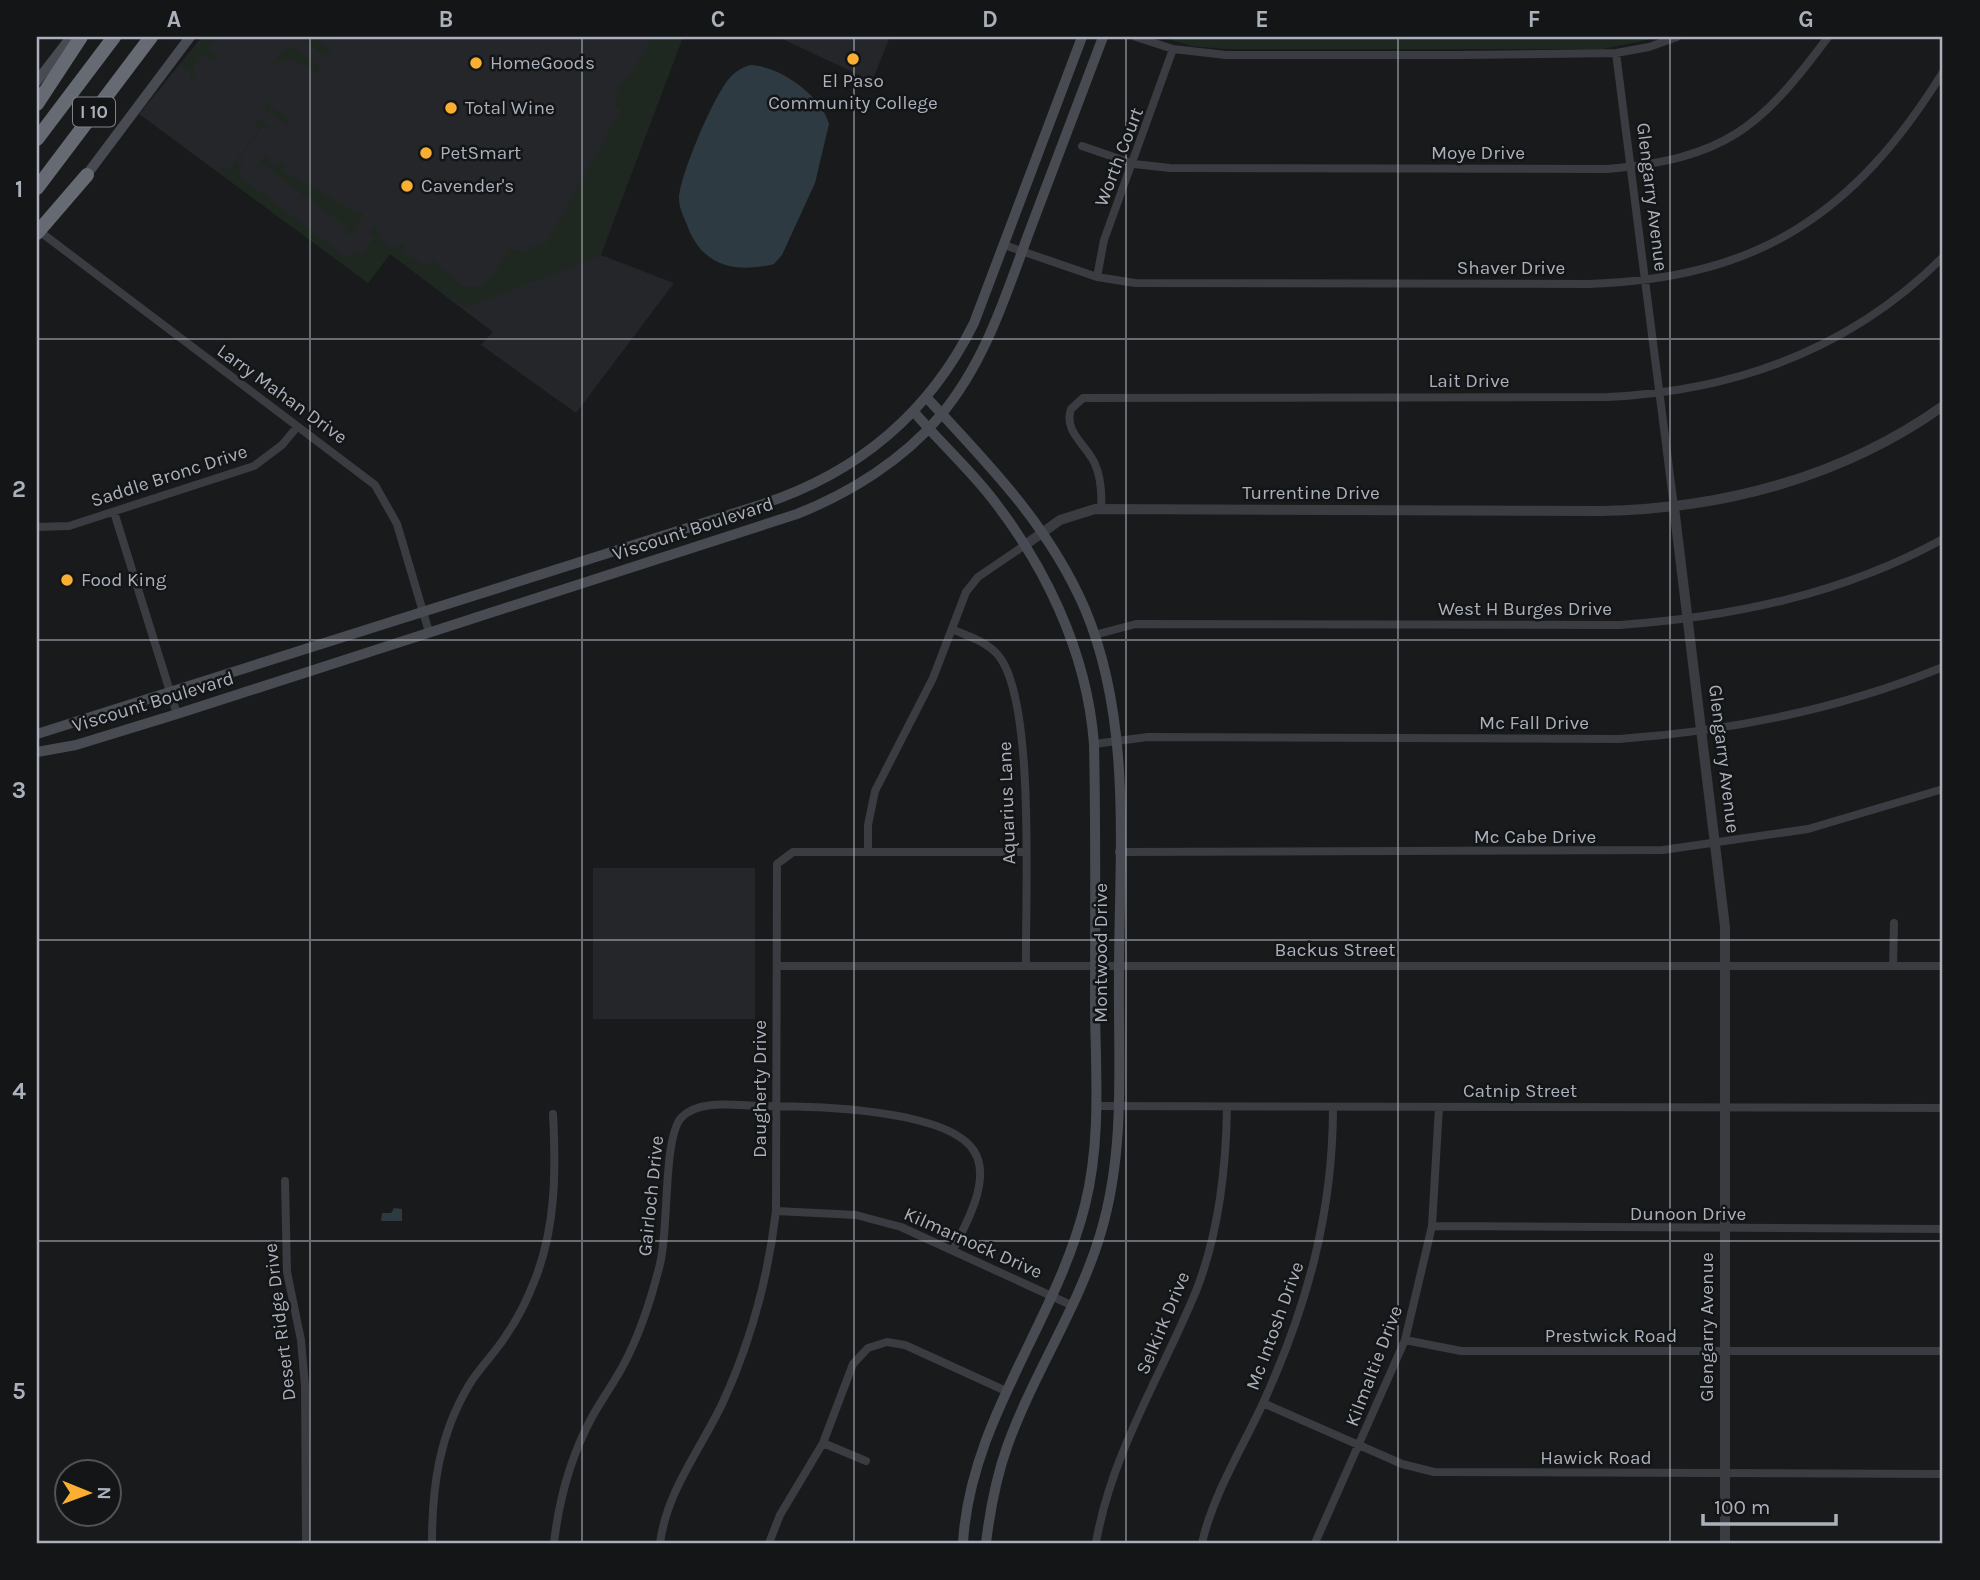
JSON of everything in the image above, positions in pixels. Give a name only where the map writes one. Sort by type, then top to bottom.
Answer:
[{"type":"highway","points":[[37,104],[81,37]]},
{"type":"highway","name":"I 10","points":[[37,139],[114,37]]},
{"type":"highway","name":"I 10","points":[[37,188],[151,37]]},
{"type":"highway","points":[[39,236],[87,175]]},
{"type":"main road","points":[[37,81],[71,37]]},
{"type":"main road","points":[[87,175],[190,37]]},
{"type":"main road","name":"Viscount Boulevard","points":[[37,734],[760,505],[811,486],[849,465],[890,436],[915,413],[962,347],[1004,245],[1082,37]]},
{"type":"main road","name":"Viscount Boulevard","points":[[37,752],[76,745],[177,714],[767,524],[819,506],[857,485],[929,429],[942,414],[989,336],[1103,37]]},
{"type":"main road","name":"Montwood Drive","points":[[927,398],[977,450],[1043,530],[1066,569],[1094,635],[1108,688],[1116,742],[1119,852],[1117,1156],[1107,1210],[1090,1262],[1008,1444],[993,1496],[986,1543]]},
{"type":"main road","name":"Montwood Drive","points":[[915,413],[987,492],[1026,545],[1050,589],[1079,662],[1089,703],[1094,744],[1094,1157],[1086,1202],[1072,1250],[1006,1391],[977,1466],[963,1543]]},
{"type":"main road","points":[[760,505],[767,524]]},
{"type":"main road","points":[[588,560],[595,579]]},
{"type":"street","points":[[1136,37],[1173,49],[1226,55],[1616,53],[1649,47],[1676,37]]},
{"type":"street","name":"Moye Drive","points":[[1082,146],[1134,164],[1170,168],[1630,167],[1684,158],[1745,129],[1789,90],[1828,37]]},
{"type":"street","name":"Worth Court","points":[[1097,277],[1104,240],[1134,164],[1173,49]]},
{"type":"street","name":"Glengarry Avenue","points":[[1616,53],[1724,901],[1725,1543]]},
{"type":"street","name":"Shaver Drive","points":[[1004,245],[1097,277],[1135,283],[1588,284],[1645,281],[1732,262],[1780,241],[1806,225],[1832,206],[1871,168],[1943,72]]},
{"type":"street","name":"Larry Mahan Drive","points":[[39,236],[365,475],[384,496],[397,524],[429,632]]},
{"type":"street","name":"Lait Drive","points":[[1101,509],[1101,490],[1095,464],[1073,433],[1069,421],[1075,403],[1090,396],[1569,397],[1660,393],[1758,373],[1820,347],[1884,309],[1943,257]]},
{"type":"street","name":"Turrentine Drive","points":[[868,851],[868,825],[875,790],[933,678],[970,585],[1043,530],[1076,514],[1101,509],[1601,511],[1674,507],[1764,490],[1832,468],[1866,452],[1943,406]]},
{"type":"street","name":"Saddle Bronc Drive","points":[[37,527],[69,526],[254,466],[282,445],[297,427]]},
{"type":"street","points":[[114,512],[177,714]]},
{"type":"street","name":"West H Burges Drive","points":[[1094,635],[1136,624],[1620,625],[1689,619],[1771,604],[1837,586],[1875,572],[1943,539]]},
{"type":"street","name":"Aquarius Lane","points":[[951,629],[991,648],[1006,668],[1023,747],[1026,965]]},
{"type":"street","name":"Mc Fall Drive","points":[[1094,744],[1148,737],[1619,739],[1703,732],[1813,711],[1861,698],[1943,667]]},
{"type":"street","name":"Mc Cabe Drive","points":[[1119,852],[1610,853],[1718,844],[1840,822],[1943,789]]},
{"type":"street","name":"Daugherty Drive","points":[[660,1543],[666,1515],[677,1486],[712,1423],[745,1349],[766,1277],[776,1211],[776,873],[782,858],[793,852],[1024,852]]},
{"type":"street","points":[[1893,966],[1894,923]]},
{"type":"street","name":"Backus Street","points":[[777,966],[1943,966]]},
{"type":"street","name":"Gairloch Drive","points":[[554,1543],[566,1480],[581,1440],[626,1360],[651,1298],[666,1233],[671,1140],[676,1126],[688,1112],[702,1107],[826,1106],[887,1114],[941,1129],[966,1141],[975,1151],[981,1172],[971,1212],[953,1250]]},
{"type":"street","name":"Catnip Street","points":[[1096,1106],[1943,1108]]},
{"type":"street","name":"Mc Intosh Drive","points":[[1202,1543],[1206,1527],[1300,1314],[1318,1252],[1331,1177],[1333,1107]]},
{"type":"street","name":"Kilmaltie Drive","points":[[1315,1543],[1360,1447],[1405,1340],[1432,1226],[1439,1107]]},
{"type":"street","name":"Selkirk Drive","points":[[1096,1543],[1113,1475],[1205,1267],[1224,1172],[1227,1108]]},
{"type":"street","points":[[432,1543],[435,1478],[450,1423],[470,1384],[507,1335],[522,1309],[544,1256],[553,1202],[553,1114]]},
{"type":"street","name":"Desert Ridge Drive","points":[[285,1181],[287,1272],[301,1340],[305,1377],[306,1543]]},
{"type":"street","name":"Kilmarnock Drive","points":[[776,1211],[833,1213],[879,1220],[953,1250],[1071,1305]]},
{"type":"street","name":"Dunoon Drive","points":[[1432,1226],[1724,1230],[1943,1229]]},
{"type":"street","name":"Prestwick Road","points":[[1405,1340],[1461,1351],[1943,1351]]},
{"type":"street","points":[[769,1543],[780,1516],[823,1443],[853,1364],[860,1354],[877,1344],[905,1345],[1006,1391]]},
{"type":"street","name":"Hawick Road","points":[[1263,1403],[1402,1464],[1434,1472],[1943,1474]]},
{"type":"street","points":[[823,1443],[866,1461]]},
{"type":"shaded area","points":[[202,37],[683,37],[601,255],[674,283],[576,413],[481,345],[493,332],[390,254],[368,283],[139,114]]},
{"type":"shaded area","points":[[206,37],[217,37],[208,49],[218,56],[214,61],[203,54],[192,69],[196,73],[192,79],[189,71],[179,66]]},
{"type":"shaded area","points":[[300,37],[312,37],[331,50],[326,56]]},
{"type":"shaded area","points":[[652,37],[683,37],[600,256],[464,308],[390,254],[368,283],[218,172],[222,167],[229,170],[259,129],[254,124],[260,120],[270,129],[262,127],[237,162],[243,167],[238,175],[348,259],[354,252],[363,256],[374,238],[368,234],[373,228],[380,232],[377,238],[396,249],[400,243],[405,245],[403,253],[428,267],[433,261],[462,286],[479,286],[496,270],[509,248],[526,252],[538,243],[545,246],[621,110],[616,106],[617,91],[625,79],[628,80]]},
{"type":"shaded area","name":"El Paso Community College","points":[[778,37],[890,37],[872,81]]},
{"type":"shaded area","points":[[1162,37],[1661,37],[1603,49],[1225,49],[1191,46]]},
{"type":"shaded area","points":[[288,46],[320,66],[317,73],[292,60],[282,61],[268,68]]},
{"type":"shaded area","points":[[750,65],[774,71],[798,84],[818,103],[829,124],[815,183],[782,255],[774,264],[746,268],[721,263],[710,258],[701,249],[693,239],[679,199],[691,156],[714,103],[730,77]]},
{"type":"shaded area","points":[[271,98],[269,107],[291,119],[288,125],[264,109]]},
{"type":"shaded area","points":[[266,154],[270,157],[267,162],[276,167],[280,162],[285,164],[283,171],[289,175],[359,214],[365,210],[352,234],[346,235],[348,228],[305,196],[298,200],[301,193],[264,165],[259,170],[256,168]]},
{"type":"shaded area","points":[[593,868],[755,868],[755,1019],[593,1019]]},
{"type":"shaded area","points":[[394,1208],[402,1209],[402,1221],[381,1221],[382,1213],[391,1213]]},
{"type":"place","name":"El Paso Community College","points":[[853,59]]},
{"type":"place","name":"HomeGoods","points":[[476,63]]},
{"type":"place","name":"Total Wine","points":[[451,108]]},
{"type":"place","name":"PetSmart","points":[[426,153]]},
{"type":"place","name":"Cavender's","points":[[407,186]]},
{"type":"place","name":"Food King","points":[[67,580]]}]
